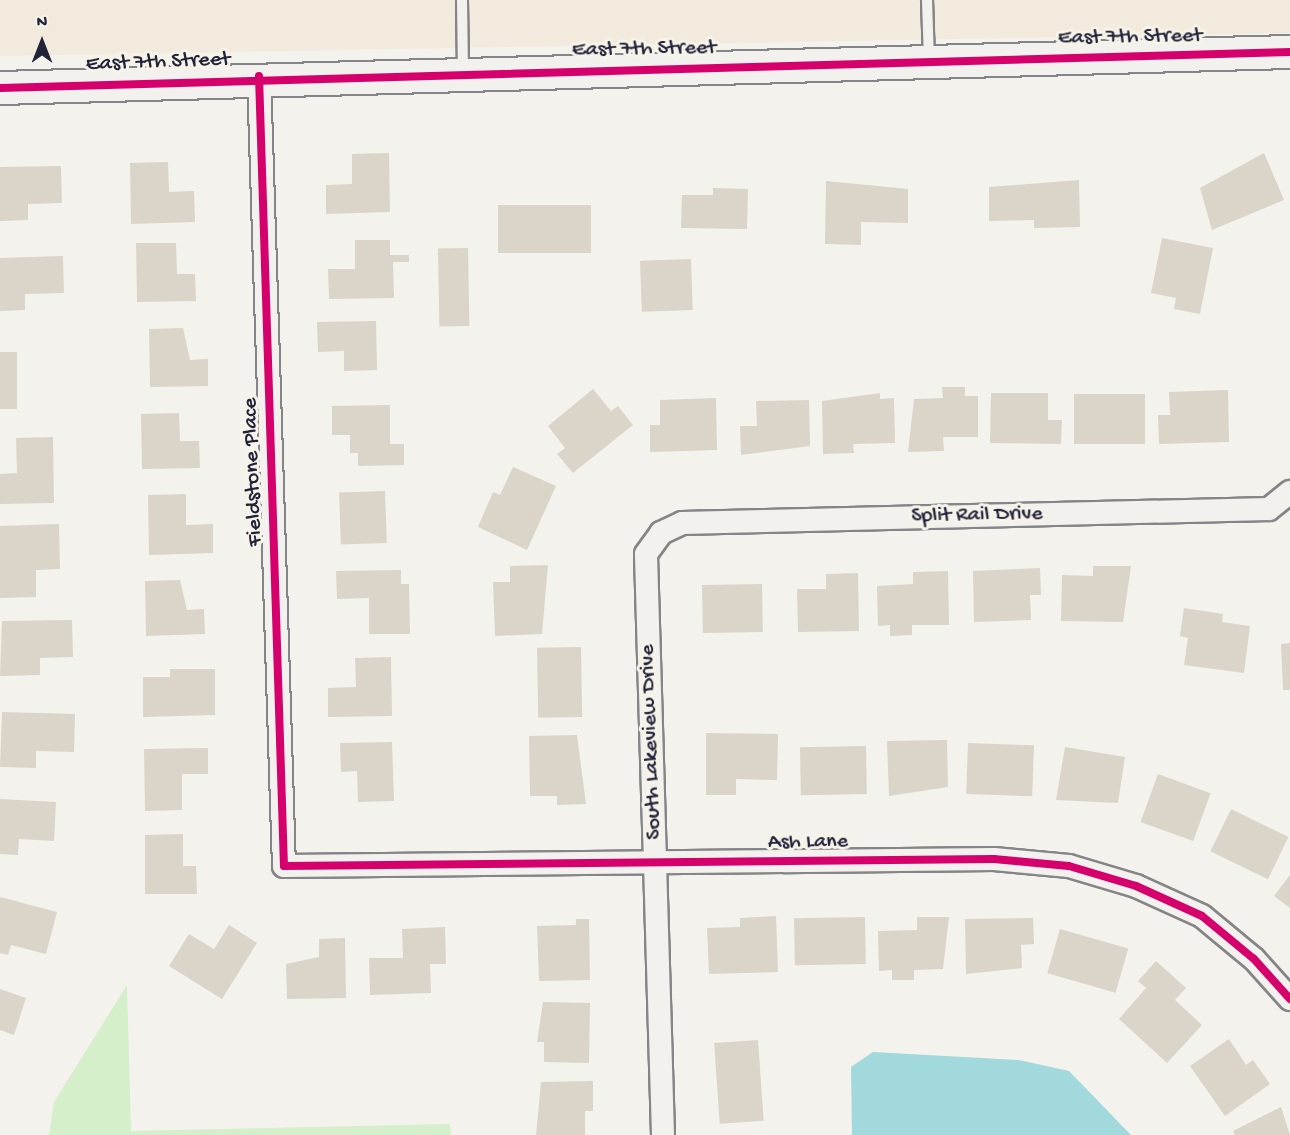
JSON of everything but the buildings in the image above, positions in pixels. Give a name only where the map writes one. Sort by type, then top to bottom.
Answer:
[{"type":"street","name":"East 7th Street","points":[[0,88],[260,76],[1290,52]]},
{"type":"street","name":"Fieldstone Place","points":[[260,76],[284,866]]},
{"type":"street","name":"Split Rail Drive","points":[[661,533],[682,523],[1269,509],[1290,492]]},
{"type":"street","name":"South Lakeview Drive","points":[[661,533],[646,554],[663,1135]]},
{"type":"street","name":"Ash Lane","points":[[284,866],[994,860],[1069,866],[1136,886],[1202,916],[1254,959],[1290,999]]},
{"type":"lane","points":[[462,0],[463,72]]},
{"type":"lane","points":[[927,0],[930,61]]},
{"type":"shaded area","points":[[0,0],[1290,0],[1290,33],[0,56]]},
{"type":"green space","points":[[127,985],[131,1131],[450,1124],[451,1135],[49,1135],[54,1102]]},
{"type":"water","points":[[873,1052],[1019,1060],[1069,1071],[1131,1135],[852,1135],[851,1067]]},
{"type":"cycle path","points":[[0,88],[1290,52]]},
{"type":"cycle path","points":[[259,76],[284,866],[994,859],[1069,866],[1136,886],[1202,916],[1254,959],[1290,999]]}]
